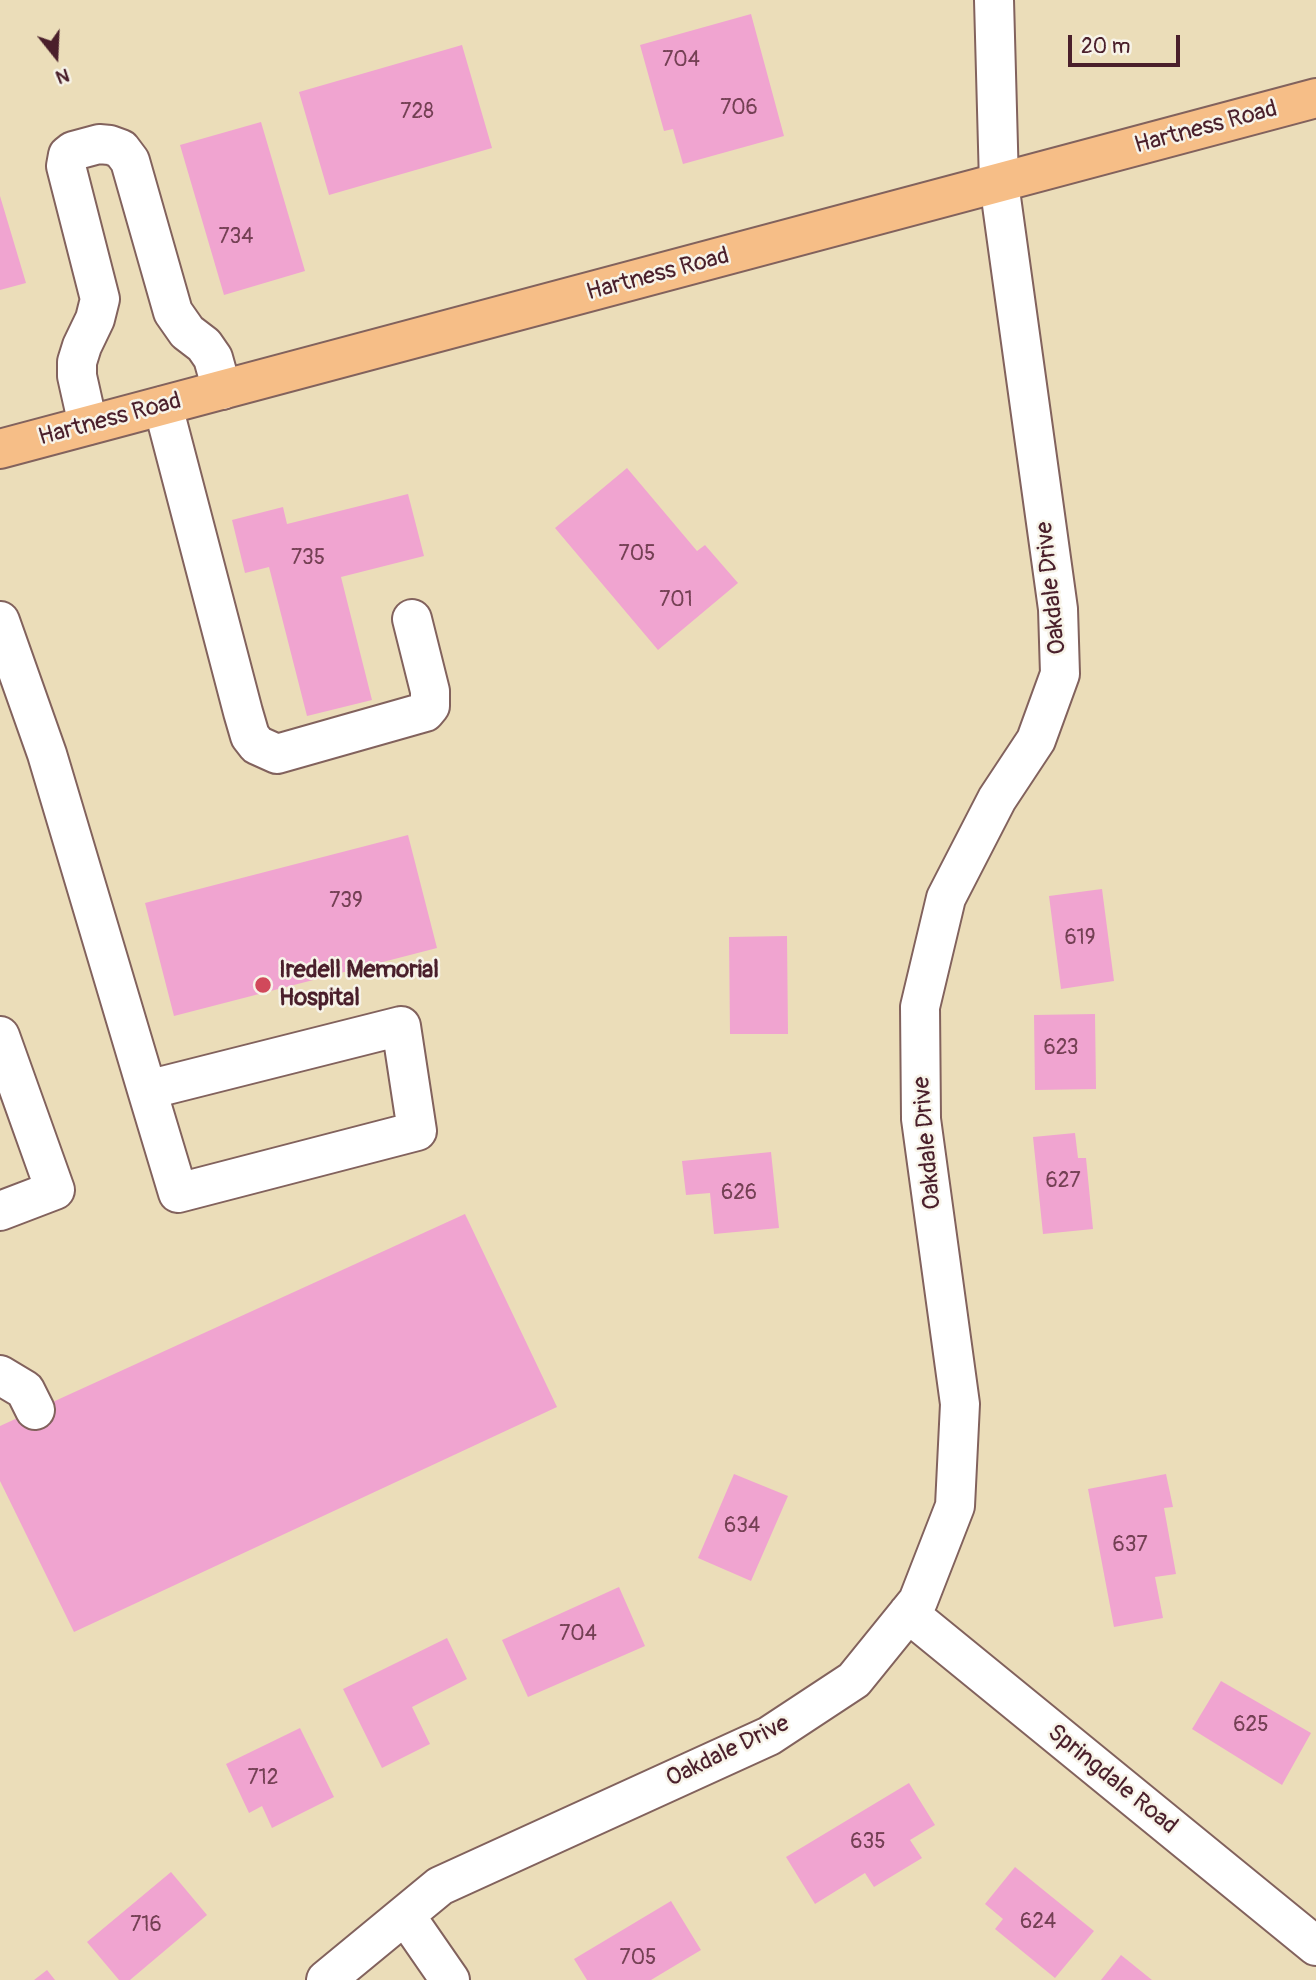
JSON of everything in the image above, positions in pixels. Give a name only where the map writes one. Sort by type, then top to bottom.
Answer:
[{"type":"main road","name":"Hartness Road","points":[[0,449],[1316,99]]},
{"type":"street","name":"Oakdale Drive","points":[[326,1980],[440,1886],[769,1735],[854,1680],[918,1601],[954,1506],[960,1404],[921,1119],[920,1007],[946,898],[997,799],[1036,740],[1060,674],[1058,608],[999,183],[994,0]]},
{"type":"street","points":[[88,425],[77,376],[78,362],[82,346],[96,319],[100,299],[66,166],[68,155],[73,150],[99,144],[110,145],[121,149],[130,161],[173,312],[187,332],[204,345],[213,358],[222,390]]},
{"type":"street","points":[[163,406],[243,712],[250,737],[257,745],[277,754],[425,712],[430,706],[430,691],[412,619]]},
{"type":"street","points":[[0,621],[47,754],[147,1090],[178,1193],[417,1131],[401,1026],[147,1090]]},
{"type":"street","points":[[0,1037],[55,1191],[0,1210]]},
{"type":"street","points":[[0,1375],[25,1390],[35,1410]]},
{"type":"street","name":"Springdale Road","points":[[908,1613],[1316,1946]]},
{"type":"street","points":[[405,1915],[450,1980]]},
{"type":"building","points":[[751,14],[784,136],[683,164],[673,129],[664,131],[640,45]]},
{"type":"building","points":[[462,45],[492,148],[329,195],[299,92]]},
{"type":"building","points":[[261,122],[305,271],[224,295],[180,145]]},
{"type":"building","points":[[0,196],[26,283],[0,290]]},
{"type":"building","points":[[627,468],[697,551],[705,545],[738,583],[658,650],[555,528]]},
{"type":"building","points":[[408,494],[424,556],[341,577],[372,700],[307,716],[269,567],[245,573],[232,520],[283,507],[287,524]]},
{"type":"building","points":[[408,835],[437,948],[174,1016],[145,903]]},
{"type":"building","points":[[1102,889],[1114,981],[1061,989],[1049,896]]},
{"type":"building","points":[[787,936],[788,1034],[730,1034],[729,937]]},
{"type":"building","points":[[1095,1014],[1096,1089],[1035,1090],[1034,1015]]},
{"type":"building","points":[[1075,1133],[1078,1158],[1086,1158],[1093,1229],[1043,1234],[1033,1137]]},
{"type":"building","points":[[771,1152],[779,1228],[714,1234],[710,1193],[686,1195],[682,1161]]},
{"type":"building","points":[[465,1214],[557,1407],[74,1632],[0,1481],[0,1426]]},
{"type":"building","points":[[734,1474],[788,1496],[751,1581],[698,1558]]},
{"type":"building","points":[[1166,1474],[1173,1507],[1164,1508],[1176,1574],[1155,1577],[1163,1618],[1114,1627],[1088,1489]]},
{"type":"building","points":[[619,1587],[645,1646],[528,1697],[502,1640]]},
{"type":"building","points":[[447,1638],[467,1679],[412,1707],[430,1744],[382,1768],[343,1689]]},
{"type":"building","points":[[1221,1681],[1311,1733],[1282,1785],[1192,1729]]},
{"type":"building","points":[[300,1728],[334,1797],[272,1828],[262,1806],[249,1813],[226,1764]]},
{"type":"building","points":[[909,1783],[935,1825],[910,1840],[922,1858],[874,1887],[865,1873],[815,1904],[786,1857]]},
{"type":"building","points":[[1015,1867],[1094,1931],[1055,1978],[995,1929],[1003,1919],[985,1904]]},
{"type":"building","points":[[171,1872],[207,1915],[130,1980],[119,1980],[87,1942]]},
{"type":"building","points":[[671,1901],[701,1950],[651,1980],[587,1980],[574,1959]]},
{"type":"building","points":[[1121,1955],[1152,1980],[1101,1980]]},
{"type":"building","points":[[47,1970],[55,1980],[34,1980]]},
{"type":"place","name":"Iredell Memorial Hospital","points":[[263,985]]}]
